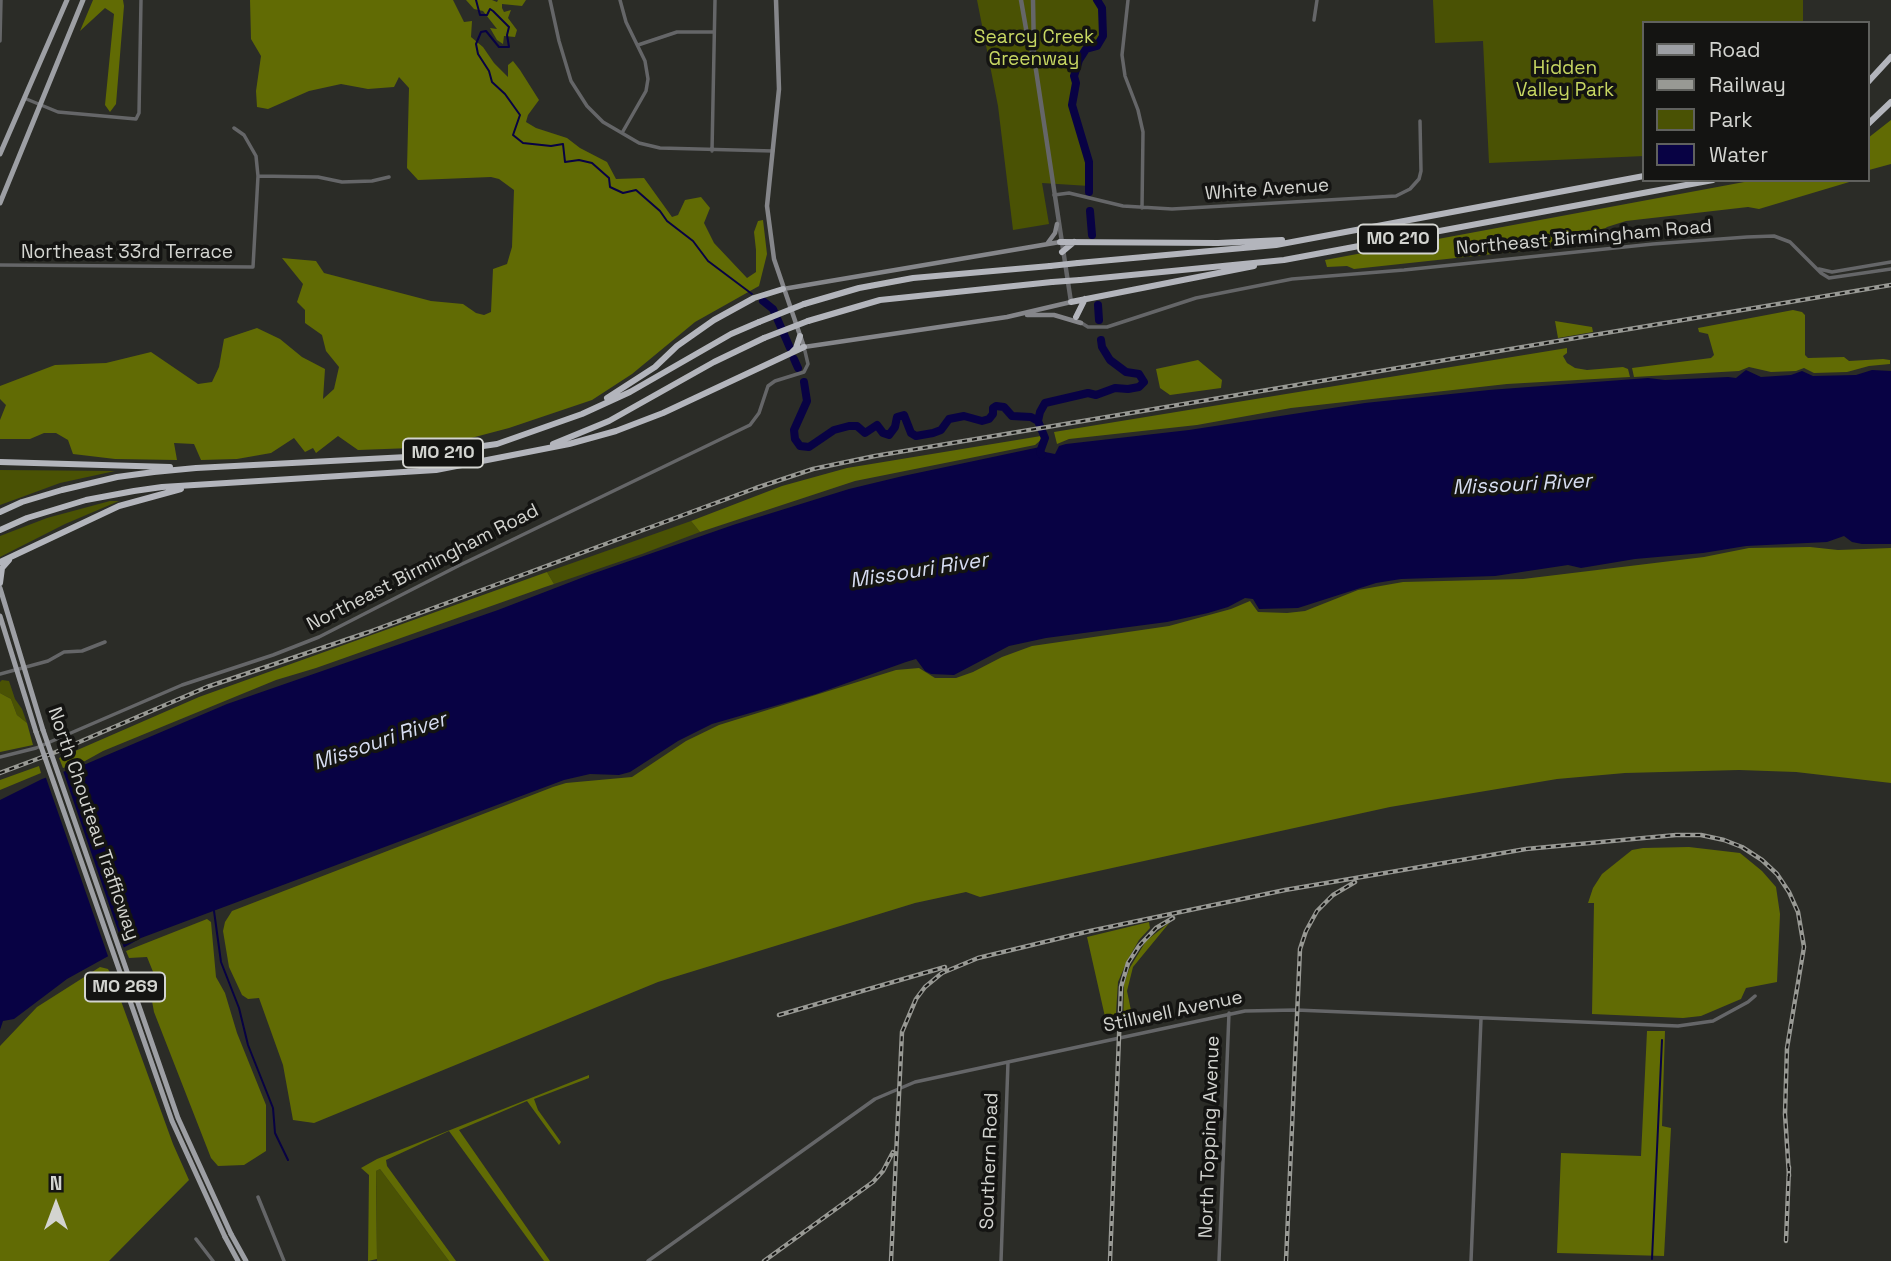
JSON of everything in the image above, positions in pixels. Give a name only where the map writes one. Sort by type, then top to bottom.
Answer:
[{"type":"highway","points":[[1870,80],[1891,57]]},
{"type":"highway","points":[[1870,122],[1891,102]]},
{"type":"highway","name":"MO 210","points":[[0,512],[62,490],[117,477],[196,468],[441,453],[497,444],[582,414],[630,391],[731,334],[804,304],[859,288],[913,278],[1245,248],[1315,238],[1643,176]]},
{"type":"highway","name":"MO 210","points":[[0,530],[27,518],[86,500],[162,487],[429,471],[464,467],[535,450],[609,421],[714,362],[764,338],[808,321],[880,300],[1261,263],[1702,182]]},
{"type":"highway","points":[[1060,242],[1218,243],[1315,238]]},
{"type":"highway","points":[[1062,252],[1076,241]]},
{"type":"highway","points":[[1071,302],[1247,269],[1261,263]]},
{"type":"highway","points":[[582,414],[630,385],[714,320],[754,298],[783,289]]},
{"type":"highway","points":[[1079,320],[1086,299]]},
{"type":"highway","points":[[790,353],[796,348],[800,336]]},
{"type":"highway","points":[[535,450],[597,437],[635,424],[804,347]]},
{"type":"highway","points":[[0,462],[196,468]]},
{"type":"highway","points":[[0,562],[119,506],[200,485]]},
{"type":"highway","points":[[0,585],[2,568],[11,558]]},
{"type":"main road","points":[[0,155],[67,0]]},
{"type":"main road","points":[[0,203],[83,0]]},
{"type":"main road","points":[[776,0],[780,81],[766,206],[774,259],[804,347],[1020,315],[1071,302]]},
{"type":"main road","points":[[1046,244],[1055,233],[1057,224]]},
{"type":"main road","points":[[783,289],[1060,242]]},
{"type":"main road","points":[[1020,315],[1054,315],[1079,320]]},
{"type":"main road","name":"North Chouteau Trafficway","points":[[0,585],[40,731]]},
{"type":"main road","name":"North Chouteau Trafficway","points":[[0,616],[16,670],[178,1118],[238,1261]]},
{"type":"main road","name":"North Chouteau Trafficway","points":[[228,1236],[246,1261]]},
{"type":"street","points":[[0,41],[1,0]]},
{"type":"street","points":[[24,98],[58,112],[136,119],[139,113],[141,0]]},
{"type":"street","points":[[550,0],[559,41],[575,88],[595,115],[639,143],[660,148],[774,151]]},
{"type":"street","points":[[620,0],[626,22],[647,67],[648,85],[622,133]]},
{"type":"street","points":[[712,151],[715,0]]},
{"type":"street","points":[[1021,0],[1034,57]]},
{"type":"street","points":[[1033,0],[1034,57],[1057,224],[1071,302],[1079,320]]},
{"type":"street","points":[[1128,0],[1122,55],[1125,76],[1143,132],[1142,208]]},
{"type":"street","points":[[1314,20],[1317,0]]},
{"type":"street","points":[[638,45],[677,32],[714,32]]},
{"type":"street","name":"White Avenue","points":[[1054,195],[1069,193],[1142,208],[1205,208],[1396,195],[1410,189],[1421,171],[1420,121]]},
{"type":"street","points":[[234,128],[251,144],[256,156],[258,176],[318,177],[342,181],[372,181],[389,177]]},
{"type":"street","name":"Northeast 33rd Terrace","points":[[0,265],[253,267],[258,176]]},
{"type":"street","name":"Northeast Birmingham Road","points":[[1079,320],[1093,328],[1107,327],[1196,298],[1292,279],[1666,243],[1774,236],[1790,242],[1817,268]]},
{"type":"street","points":[[1817,268],[1832,272],[1891,262]]},
{"type":"street","points":[[1817,268],[1829,278],[1891,269]]},
{"type":"street","name":"Northeast Birmingham Road","points":[[0,757],[36,748],[182,685],[312,640],[457,566],[750,425],[759,413],[768,386],[775,381],[804,372],[808,364],[804,347]]},
{"type":"street","points":[[0,674],[48,661],[64,652],[82,651],[105,642]]},
{"type":"street","name":"Stillwell Avenue","points":[[649,1261],[875,1099],[915,1082],[1229,1013],[1296,1010],[1694,1025],[1713,1021],[1755,996]]},
{"type":"street","name":"North Topping Avenue","points":[[1219,1261],[1229,1013]]},
{"type":"street","points":[[1471,1261],[1481,1019]]},
{"type":"street","name":"Southern Road","points":[[1001,1261],[1008,1062]]},
{"type":"street","points":[[258,1197],[284,1261]]},
{"type":"street","points":[[196,1239],[214,1261]]},
{"type":"green space","points":[[93,0],[123,0],[124,6],[116,104],[110,112],[105,105],[114,14],[105,8],[80,31]]},
{"type":"green space","points":[[250,0],[453,0],[464,22],[472,21],[471,37],[508,77],[508,65],[513,61],[539,100],[526,122],[567,138],[607,162],[616,179],[644,178],[672,217],[678,215],[685,200],[701,197],[710,208],[704,223],[714,243],[747,278],[756,272],[754,232],[758,221],[763,220],[767,254],[759,286],[695,322],[632,374],[592,400],[509,428],[437,447],[428,438],[412,440],[412,448],[358,450],[338,436],[316,453],[313,448],[305,452],[294,438],[271,453],[237,459],[201,460],[194,444],[174,443],[177,460],[115,459],[73,454],[68,440],[56,433],[44,433],[30,439],[0,439],[0,420],[6,405],[0,399],[0,386],[55,365],[106,363],[151,352],[198,384],[212,382],[219,367],[224,339],[257,328],[280,339],[302,357],[325,369],[323,399],[334,389],[339,367],[326,351],[322,335],[305,323],[305,310],[297,302],[303,284],[282,258],[316,261],[324,273],[431,301],[463,304],[484,315],[491,312],[493,269],[507,264],[512,247],[514,190],[499,179],[491,177],[418,180],[407,168],[409,88],[399,77],[394,87],[368,89],[341,84],[309,91],[268,109],[257,107],[256,91],[261,56],[251,39]]},
{"type":"green space","points":[[466,0],[526,0],[522,6],[502,4],[504,12],[511,10],[508,18],[517,30],[515,37],[504,36],[503,44],[497,40],[490,28],[497,29],[483,11],[474,9]]},
{"type":"green space","name":"Searcy Creek Greenway","points":[[977,0],[1097,0],[1102,8],[1103,36],[1097,46],[1086,49],[1074,76],[1076,83],[1072,105],[1089,162],[1089,186],[1042,183],[1049,224],[1013,230],[998,106]]},
{"type":"green space","name":"Hidden Valley Park","points":[[1433,0],[1803,0],[1803,21],[1643,21],[1643,156],[1489,163],[1483,41],[1435,43]]},
{"type":"green space","points":[[1891,120],[1891,164],[1870,170],[1870,136]]},
{"type":"green space","points":[[1744,182],[1849,182],[1759,209],[1748,207],[1626,221],[1607,227],[1586,244],[1354,269],[1347,266],[1327,267],[1325,260]]},
{"type":"green space","points":[[1793,310],[1805,315],[1805,355],[1808,358],[1844,357],[1849,361],[1883,359],[1890,360],[1890,364],[1847,372],[1814,373],[1804,368],[1771,372],[1749,367],[1739,371],[1634,377],[1632,368],[1711,358],[1714,355],[1708,334],[1699,332],[1698,328]]},
{"type":"green space","points":[[1555,321],[1592,327],[1593,332],[1558,338]]},
{"type":"green space","points":[[1567,348],[1567,353],[1563,356],[1567,363],[1575,368],[1587,370],[1623,367],[1628,369],[1630,377],[1507,384],[1291,408],[1197,425],[1069,439],[1057,444],[1054,432]]},
{"type":"green space","points":[[1198,360],[1222,380],[1221,388],[1170,395],[1160,388],[1156,369]]},
{"type":"green space","points":[[1041,436],[1042,439],[1035,445],[855,481],[700,532],[691,521],[782,486],[847,468]]},
{"type":"green space","points":[[0,470],[115,471],[60,483],[0,505]]},
{"type":"green space","points":[[119,501],[65,524],[0,557],[0,536],[47,518]]},
{"type":"green space","points":[[691,521],[700,532],[642,554],[554,584],[547,572]]},
{"type":"green space","points":[[1810,547],[1838,550],[1891,548],[1891,783],[1796,772],[1739,770],[1625,773],[1557,779],[1390,807],[980,897],[966,892],[915,903],[658,982],[314,1123],[293,1120],[283,1065],[259,998],[248,999],[242,995],[229,967],[223,931],[232,911],[553,787],[566,783],[632,777],[686,741],[719,725],[896,670],[919,668],[935,678],[956,678],[1032,646],[1169,626],[1250,601],[1258,612],[1287,613],[1305,611],[1358,590],[1403,582],[1523,579],[1704,557],[1749,548]]},
{"type":"green space","points":[[547,572],[554,584],[276,680],[103,751],[85,761],[63,768],[59,758],[199,697]]},
{"type":"green space","points":[[2,680],[9,681],[27,723],[17,715],[11,699],[0,693]]},
{"type":"green space","points":[[0,693],[11,699],[17,715],[27,723],[33,745],[0,752]]},
{"type":"green space","points":[[39,766],[41,773],[0,790],[0,780]]},
{"type":"green space","points":[[1689,847],[1740,853],[1776,887],[1780,914],[1777,982],[1746,988],[1741,999],[1701,1016],[1683,1018],[1592,1014],[1594,903],[1588,903],[1593,888],[1602,874],[1632,850]]},
{"type":"green space","points":[[207,919],[211,922],[216,977],[225,993],[237,1033],[266,1105],[266,1151],[244,1165],[218,1166],[211,1158],[154,1012],[152,1001],[158,984],[147,957],[129,958],[126,951]]},
{"type":"green space","points":[[1149,922],[1150,928],[1139,940],[1118,982],[1115,1028],[1108,1030],[1087,937]]},
{"type":"green space","points":[[1170,922],[1133,967],[1127,991],[1134,1025],[1123,1028],[1124,984],[1129,969],[1146,941]]},
{"type":"green space","points":[[100,967],[108,969],[113,979],[173,1144],[189,1180],[109,1261],[0,1261],[0,1046],[37,1007]]},
{"type":"green space","points":[[1647,1031],[1665,1031],[1662,1126],[1671,1128],[1664,1256],[1557,1253],[1561,1153],[1641,1156]]},
{"type":"green space","points":[[589,1075],[589,1078],[534,1099],[538,1110],[561,1142],[559,1145],[527,1101],[459,1130],[550,1261],[544,1261],[449,1131],[386,1160],[387,1166],[456,1261],[449,1261],[380,1169],[376,1171],[377,1259],[368,1261],[369,1175],[361,1168],[377,1159]]},
{"type":"green space","points":[[380,1169],[449,1261],[377,1261],[376,1171]]},
{"type":"water","name":"Missouri River","points":[[1746,370],[1761,377],[1791,375],[1802,371],[1813,376],[1856,375],[1872,370],[1891,371],[1891,544],[1862,544],[1852,542],[1844,536],[1827,542],[1746,546],[1581,568],[1568,565],[1495,576],[1401,579],[1376,583],[1298,608],[1259,609],[1253,599],[1245,598],[1228,607],[1167,622],[1046,638],[1009,646],[954,675],[931,674],[925,671],[916,659],[816,694],[712,724],[678,741],[630,772],[619,775],[590,774],[564,780],[141,938],[67,979],[14,1019],[3,1021],[0,1030],[0,800],[42,779],[86,764],[227,704],[733,525],[849,489],[903,476],[1040,447],[1045,452],[1055,454],[1059,446],[1066,444],[1189,430],[1365,403],[1648,378],[1736,378]]},
{"type":"pier","points":[[62,768],[125,951],[109,959],[45,775]]},
{"type":"waterway","points":[[476,0],[480,15],[487,15],[490,9],[509,27],[509,47],[499,47],[486,31],[481,32],[476,44],[492,82],[505,94],[520,115],[513,135],[523,143],[551,146],[563,144],[565,162],[579,160],[592,163],[609,178],[610,187],[623,193],[636,190],[660,211],[667,221],[693,241],[708,261],[752,294]]},
{"type":"waterway","points":[[1089,192],[1089,162],[1072,105],[1076,83],[1074,76],[1079,60],[1086,49],[1097,46],[1103,36],[1102,8],[1097,0]]},
{"type":"waterway","points":[[1090,211],[1092,235]]},
{"type":"waterway","points":[[763,301],[773,309],[790,348]]},
{"type":"waterway","points":[[1098,305],[1099,320]]},
{"type":"waterway","points":[[1038,421],[1045,403],[1088,393],[1096,395],[1115,388],[1139,387],[1144,382],[1139,374],[1126,372],[1110,360],[1101,340]]},
{"type":"waterway","points":[[794,359],[798,368]]},
{"type":"waterway","points":[[804,382],[807,401],[794,430],[795,439],[800,446],[809,447],[834,430],[849,426],[857,426],[865,433],[877,425],[883,433],[889,435],[895,427],[897,417],[904,415],[911,433],[916,436],[933,433],[941,430],[949,419],[964,416],[982,421],[989,419],[996,406],[1004,407],[1012,416],[1031,417],[1038,421],[1045,438],[1040,452],[1042,455]]},
{"type":"waterway","points":[[214,911],[221,962],[239,1008],[248,1045],[273,1108],[275,1133],[288,1160]]},
{"type":"waterway","points":[[1652,1259],[1662,1040]]},
{"type":"railway","points":[[0,773],[207,687],[369,632],[813,469],[875,456],[1891,285]]},
{"type":"railway","points":[[891,1261],[902,1032],[916,999],[925,987],[942,973],[978,958],[1090,931],[1285,890],[1526,849],[1701,835],[1742,847],[1777,874],[1798,912],[1804,947],[1787,1048],[1785,1114],[1789,1176]]},
{"type":"railway","points":[[1286,1261],[1300,949],[1317,911],[1333,895],[1355,882]]},
{"type":"railway","points":[[1110,1261],[1121,987],[1128,963],[1139,946],[1156,928],[1173,918]]},
{"type":"railway","points":[[779,1015],[945,967]]},
{"type":"railway","points":[[764,1261],[873,1182],[883,1171],[893,1152]]},
{"type":"railway","points":[[1786,1241],[1789,1167]]}]
